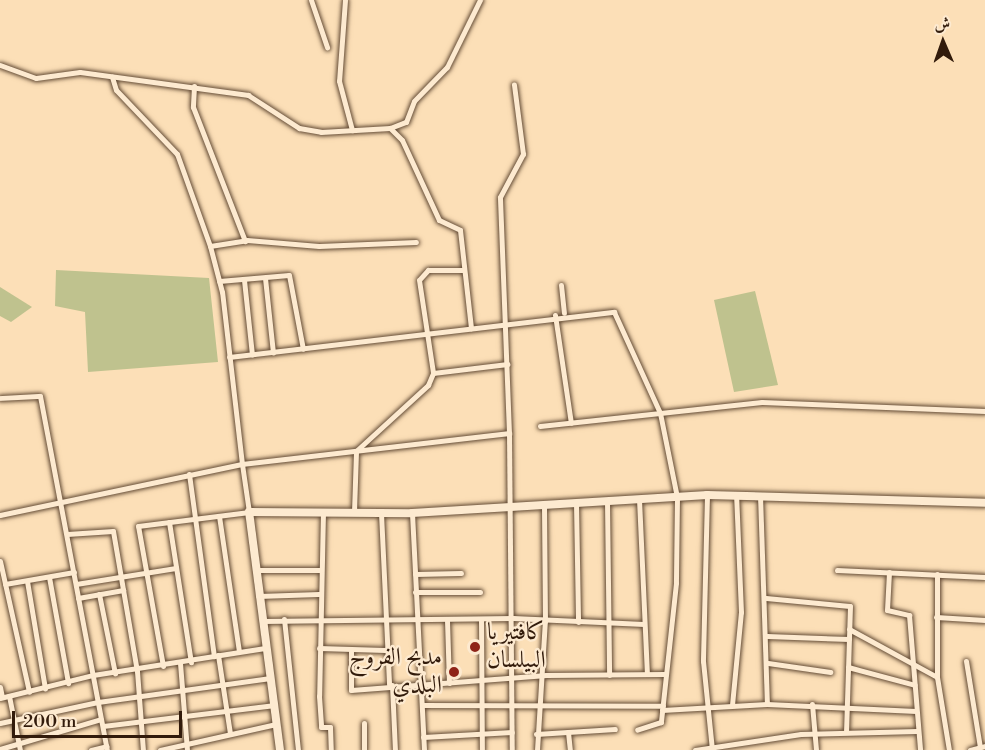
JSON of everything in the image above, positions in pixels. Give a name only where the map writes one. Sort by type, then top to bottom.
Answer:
[{"type":"street","points":[[311,0],[327,47]]},
{"type":"street","points":[[345,0],[339,81],[352,130]]},
{"type":"street","points":[[0,65],[36,78],[80,72],[249,95],[299,128],[352,130],[390,128],[406,122],[414,100],[447,67],[480,0]]},
{"type":"street","points":[[112,77],[116,90],[177,154],[210,246],[219,281],[261,621],[280,750]]},
{"type":"street","points":[[512,750],[510,680],[513,618],[509,433],[500,197],[524,154],[514,85]]},
{"type":"street","points":[[195,86],[193,107],[245,241]]},
{"type":"street","points":[[390,128],[402,140],[438,220],[460,230],[471,328]]},
{"type":"street","points":[[210,246],[245,241],[319,246],[416,242]]},
{"type":"street","points":[[354,512],[356,451],[428,386],[433,373],[425,332],[421,275],[464,270]]},
{"type":"street","points":[[219,281],[289,275],[303,350]]},
{"type":"street","points":[[265,278],[273,353]]},
{"type":"street","points":[[244,280],[252,355]]},
{"type":"street","points":[[561,285],[564,313]]},
{"type":"street","points":[[229,357],[303,350],[425,332],[471,328],[564,313],[614,312],[660,413],[677,496],[676,583],[661,722],[637,730]]},
{"type":"street","points":[[555,315],[571,423]]},
{"type":"street","points":[[433,373],[507,364]]},
{"type":"street","points":[[0,398],[40,396],[107,748],[91,750]]},
{"type":"street","points":[[540,426],[660,413],[801,402],[985,411]]},
{"type":"street","points":[[0,516],[242,464],[509,433]]},
{"type":"street","points":[[189,474],[194,519],[230,733]]},
{"type":"street","points":[[707,495],[703,662],[712,748]]},
{"type":"street","points":[[163,666],[138,526],[249,512],[412,513],[707,495],[985,503]]},
{"type":"street","points":[[732,705],[741,612],[736,495]]},
{"type":"street","points":[[760,495],[766,598],[767,704]]},
{"type":"street","points":[[639,499],[647,674]]},
{"type":"street","points":[[607,501],[609,675]]},
{"type":"street","points":[[576,503],[578,622]]},
{"type":"street","points":[[537,750],[536,734],[545,621],[544,505]]},
{"type":"street","points":[[323,513],[319,594],[321,727],[330,727],[331,750]]},
{"type":"street","points":[[381,513],[385,650],[391,685],[395,750]]},
{"type":"street","points":[[412,513],[424,750]]},
{"type":"street","points":[[219,516],[239,651]]},
{"type":"street","points":[[169,522],[190,662]]},
{"type":"street","points":[[67,534],[112,529],[137,671],[143,750]]},
{"type":"street","points":[[0,561],[29,692]]},
{"type":"street","points":[[76,584],[176,568]]},
{"type":"street","points":[[255,570],[321,570]]},
{"type":"street","points":[[837,570],[985,577]]},
{"type":"street","points":[[5,584],[74,572]]},
{"type":"street","points":[[889,572],[887,610],[909,615],[920,750]]},
{"type":"street","points":[[415,574],[461,573]]},
{"type":"street","points":[[936,574],[937,677],[949,750]]},
{"type":"street","points":[[49,577],[68,684]]},
{"type":"street","points":[[27,580],[45,689]]},
{"type":"street","points":[[78,598],[123,590]]},
{"type":"street","points":[[415,592],[480,592]]},
{"type":"street","points":[[99,594],[115,673]]},
{"type":"street","points":[[258,596],[319,594]]},
{"type":"street","points":[[766,598],[850,606],[846,732]]},
{"type":"street","points":[[936,617],[985,620]]},
{"type":"street","points":[[261,621],[320,618],[481,620],[513,618],[644,624]]},
{"type":"street","points":[[284,619],[298,750]]},
{"type":"street","points":[[447,620],[448,683]]},
{"type":"street","points":[[481,620],[482,750]]},
{"type":"street","points":[[849,629],[937,677]]},
{"type":"street","points":[[767,636],[849,639]]},
{"type":"street","points":[[4,697],[68,684],[93,675],[137,671],[216,655],[266,648]]},
{"type":"street","points":[[319,648],[385,650]]},
{"type":"street","points":[[351,649],[351,690],[391,685],[541,677],[665,674]]},
{"type":"street","points":[[966,661],[983,747],[970,750]]},
{"type":"street","points":[[180,663],[187,747]]},
{"type":"street","points":[[768,663],[830,672]]},
{"type":"street","points":[[848,667],[915,685]]},
{"type":"street","points":[[0,723],[98,702],[270,678]]},
{"type":"street","points":[[0,687],[13,720],[19,748]]},
{"type":"street","points":[[422,705],[511,701],[539,705],[663,708],[846,704],[916,711]]},
{"type":"street","points":[[812,704],[816,750]]},
{"type":"street","points":[[103,726],[184,717],[226,707],[273,705]]},
{"type":"street","points":[[0,749],[19,748],[101,719]]},
{"type":"street","points":[[364,723],[364,750]]},
{"type":"street","points":[[159,750],[187,747],[230,733],[276,724]]},
{"type":"street","points":[[536,734],[615,729]]},
{"type":"street","points":[[695,750],[813,734],[917,731]]},
{"type":"street","points":[[423,737],[512,732]]},
{"type":"street","points":[[568,732],[570,750]]},
{"type":"green space","points":[[56,270],[209,278],[218,362],[88,372],[85,312],[55,306]]},
{"type":"green space","points":[[0,287],[32,307],[11,322],[0,316]]},
{"type":"green space","points":[[755,291],[778,385],[734,392],[714,300]]},
{"type":"place","name":"كافتيريا البيلسان","points":[[475,647]]},
{"type":"place","name":"مدبح الفروج البلدي","points":[[454,672]]}]
